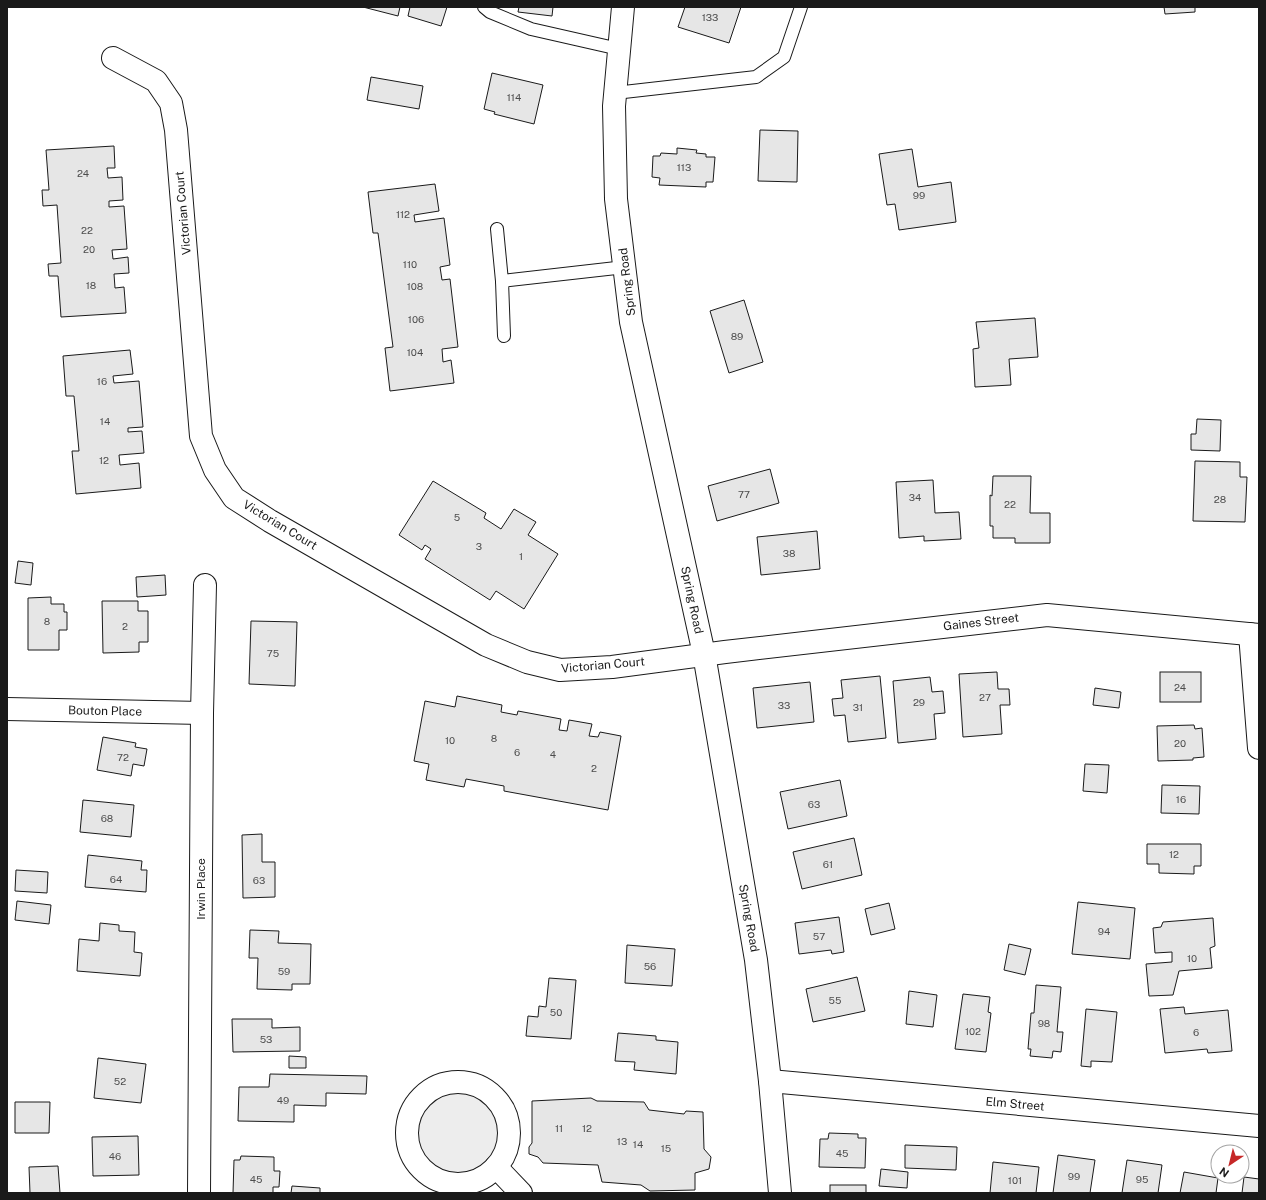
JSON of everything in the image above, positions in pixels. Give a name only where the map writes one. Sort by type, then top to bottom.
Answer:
[{"type":"street","name":"Spring Road","points":[[623,7],[614,106],[616,199],[631,322],[704,654],[756,960],[770,1081],[780,1193]]},
{"type":"street","name":"Victorian Court","points":[[113,58],[156,82],[171,103],[176,130],[201,436],[215,470],[234,498],[270,521],[486,645],[527,662],[560,670],[612,667],[704,654]]},
{"type":"street","name":"Irwin Place","points":[[199,1193],[202,713],[205,586]]},
{"type":"street","name":"Gaines Street","points":[[704,654],[1047,614],[1254,634]]},
{"type":"street","points":[[1254,634],[1259,748]]},
{"type":"street","name":"Bouton Place","points":[[7,709],[202,713]]},
{"type":"street","name":"Elm Street","points":[[770,1081],[1259,1126]]},
{"type":"street","points":[[453,1082],[470,1083],[475,1085],[485,1090],[497,1100],[506,1115],[509,1131],[507,1148],[496,1167],[488,1174],[472,1182],[456,1184],[439,1180],[425,1171],[414,1158],[408,1143],[408,1126],[411,1115],[423,1096],[436,1086],[453,1082]]},
{"type":"street","points":[[496,1167],[521,1193]]},
{"type":"lane","points":[[484,7],[490,12],[531,29],[619,49]]},
{"type":"lane","points":[[616,93],[756,77],[784,58],[801,7]]},
{"type":"lane","points":[[497,229],[502,281],[504,336]]},
{"type":"lane","points":[[502,281],[625,267]]},
{"type":"shaded area","points":[[449,1088],[467,1088],[483,1095],[496,1108],[503,1124],[503,1142],[496,1158],[483,1171],[467,1178],[449,1178],[433,1171],[420,1158],[413,1142],[413,1124],[420,1108],[433,1095]]},
{"type":"building","points":[[363,7],[400,7],[398,16]]},
{"type":"building","points":[[410,7],[447,7],[441,26],[408,16]]},
{"type":"building","points":[[519,7],[553,7],[552,16],[518,12]]},
{"type":"building","points":[[685,7],[741,7],[729,43],[678,27]]},
{"type":"building","points":[[1164,7],[1195,7],[1195,12],[1165,14]]},
{"type":"building","points":[[492,73],[543,85],[534,124],[494,114],[495,112],[484,109]]},
{"type":"building","points":[[371,77],[423,86],[419,109],[367,100]]},
{"type":"building","points":[[760,130],[798,131],[797,182],[758,181]]},
{"type":"building","points":[[114,146],[115,168],[107,168],[108,178],[122,177],[123,200],[109,201],[109,207],[124,206],[127,249],[112,250],[113,259],[128,257],[129,273],[114,274],[115,288],[124,287],[126,313],[61,317],[58,276],[49,276],[48,264],[61,263],[57,205],[43,206],[42,190],[49,190],[46,150]]},
{"type":"building","points":[[677,148],[697,150],[696,153],[706,154],[706,157],[715,157],[713,182],[706,182],[706,187],[659,185],[660,178],[652,177],[653,156],[660,156],[661,153],[677,154]]},
{"type":"building","points":[[912,149],[918,187],[951,182],[956,222],[899,230],[895,204],[887,205],[879,154]]},
{"type":"building","points":[[435,184],[439,211],[414,215],[415,222],[444,218],[450,265],[440,267],[442,280],[450,279],[458,347],[442,349],[443,362],[451,360],[454,383],[390,391],[385,348],[393,347],[378,233],[373,233],[368,192]]},
{"type":"building","points":[[744,300],[763,362],[729,373],[710,311]]},
{"type":"building","points":[[1035,318],[1038,357],[1009,359],[1011,385],[975,387],[973,349],[979,348],[976,322]]},
{"type":"building","points":[[130,350],[133,374],[113,376],[114,383],[139,381],[143,427],[128,428],[128,432],[142,431],[144,453],[119,455],[120,465],[139,463],[141,488],[76,494],[72,451],[79,451],[74,396],[66,396],[63,356]]},
{"type":"building","points":[[1197,419],[1221,420],[1220,451],[1191,450],[1191,434],[1196,434]]},
{"type":"building","points":[[1195,461],[1240,462],[1240,477],[1247,477],[1245,522],[1193,521]]},
{"type":"building","points":[[770,469],[779,503],[717,521],[708,486]]},
{"type":"building","points":[[993,476],[1031,476],[1030,513],[1050,513],[1050,543],[1015,543],[1015,538],[993,538],[993,526],[990,526],[990,495],[992,496]]},
{"type":"building","points":[[933,480],[935,513],[959,512],[961,539],[924,541],[924,536],[899,538],[896,482]]},
{"type":"building","points":[[433,481],[486,513],[484,518],[501,529],[514,509],[536,522],[528,535],[558,554],[524,609],[496,591],[490,600],[425,559],[431,549],[425,545],[422,550],[399,535]]},
{"type":"building","points":[[817,531],[820,569],[761,575],[757,537]]},
{"type":"building","points":[[18,561],[33,563],[31,585],[15,583]]},
{"type":"building","points":[[165,575],[166,595],[137,597],[136,577]]},
{"type":"building","points":[[51,597],[51,604],[64,604],[64,612],[67,612],[67,630],[59,630],[59,650],[28,650],[28,598]]},
{"type":"building","points":[[102,601],[138,601],[138,611],[148,611],[148,642],[139,642],[139,652],[103,653]]},
{"type":"building","points":[[251,621],[297,622],[295,686],[249,684]]},
{"type":"building","points":[[997,672],[998,689],[1009,689],[1010,705],[1000,705],[1002,734],[963,737],[959,674]]},
{"type":"building","points":[[1160,672],[1201,672],[1201,702],[1160,702]]},
{"type":"building","points":[[880,676],[886,738],[848,742],[845,715],[834,716],[832,699],[843,698],[841,680]]},
{"type":"building","points":[[930,677],[932,692],[943,691],[945,713],[934,714],[936,739],[898,743],[893,681]]},
{"type":"building","points":[[810,682],[814,722],[757,728],[753,688]]},
{"type":"building","points":[[1095,688],[1121,692],[1119,708],[1093,705]]},
{"type":"building","points":[[457,696],[502,705],[501,712],[517,715],[518,711],[561,719],[559,730],[567,731],[569,720],[592,724],[589,736],[598,737],[600,732],[621,736],[608,810],[504,791],[504,786],[466,779],[464,787],[426,780],[429,764],[414,761],[425,701],[455,707]]},
{"type":"building","points":[[1194,725],[1195,729],[1202,728],[1204,757],[1193,758],[1193,760],[1158,761],[1157,726]]},
{"type":"building","points":[[103,737],[136,743],[135,747],[147,749],[144,766],[133,764],[131,776],[97,770]]},
{"type":"building","points":[[1085,764],[1109,765],[1107,793],[1083,791]]},
{"type":"building","points":[[840,780],[847,816],[788,829],[780,792]]},
{"type":"building","points":[[1162,785],[1200,786],[1199,814],[1161,813]]},
{"type":"building","points":[[83,800],[134,805],[131,837],[80,832]]},
{"type":"building","points":[[262,834],[262,862],[275,862],[275,897],[243,898],[242,835]]},
{"type":"building","points":[[854,838],[862,875],[802,889],[793,852]]},
{"type":"building","points":[[1147,844],[1201,844],[1201,866],[1194,866],[1194,874],[1159,873],[1159,864],[1147,864]]},
{"type":"building","points":[[88,855],[142,861],[141,870],[147,870],[146,892],[85,887]]},
{"type":"building","points":[[16,870],[48,872],[47,893],[15,891]]},
{"type":"building","points":[[17,901],[51,905],[49,924],[15,920]]},
{"type":"building","points":[[1078,902],[1135,908],[1130,959],[1072,954]]},
{"type":"building","points":[[889,903],[895,929],[871,935],[865,909]]},
{"type":"building","points":[[839,917],[844,952],[832,954],[831,950],[799,954],[795,923]]},
{"type":"building","points":[[1213,918],[1215,946],[1210,948],[1212,968],[1179,971],[1173,995],[1149,996],[1146,964],[1172,962],[1172,952],[1155,953],[1153,928],[1161,927],[1163,922]]},
{"type":"building","points":[[100,923],[119,925],[119,931],[135,932],[134,952],[142,953],[140,976],[77,971],[79,939],[99,941]]},
{"type":"building","points":[[250,930],[279,931],[278,943],[311,944],[310,984],[292,984],[292,990],[257,989],[258,958],[249,958]]},
{"type":"building","points":[[1009,944],[1031,949],[1025,975],[1004,970]]},
{"type":"building","points":[[627,945],[675,949],[672,986],[625,983]]},
{"type":"building","points":[[857,977],[865,1011],[813,1022],[806,989]]},
{"type":"building","points":[[549,978],[576,980],[571,1039],[526,1036],[528,1016],[538,1017],[539,1006],[546,1007]]},
{"type":"building","points":[[1036,985],[1061,987],[1057,1032],[1063,1032],[1061,1052],[1053,1051],[1052,1058],[1030,1056],[1031,1049],[1028,1049],[1031,1013],[1034,1013]]},
{"type":"building","points":[[909,991],[937,995],[933,1027],[906,1024]]},
{"type":"building","points":[[963,994],[990,997],[988,1012],[991,1013],[986,1052],[955,1049]]},
{"type":"building","points":[[1184,1007],[1185,1014],[1228,1010],[1232,1051],[1208,1053],[1207,1049],[1165,1053],[1160,1009]]},
{"type":"building","points":[[1086,1009],[1117,1012],[1112,1062],[1091,1061],[1091,1067],[1081,1066]]},
{"type":"building","points":[[232,1019],[272,1019],[272,1028],[300,1027],[300,1051],[233,1052]]},
{"type":"building","points":[[618,1033],[656,1036],[656,1040],[678,1042],[676,1074],[634,1070],[635,1062],[615,1061]]},
{"type":"building","points":[[289,1056],[306,1057],[306,1068],[289,1068]]},
{"type":"building","points":[[98,1058],[146,1064],[141,1103],[94,1098]]},
{"type":"building","points":[[270,1074],[367,1076],[366,1094],[326,1093],[326,1106],[294,1105],[294,1122],[238,1121],[239,1087],[269,1087]]},
{"type":"building","points":[[591,1098],[597,1101],[644,1102],[649,1110],[684,1114],[686,1111],[703,1112],[704,1149],[711,1157],[709,1169],[695,1173],[695,1190],[650,1191],[641,1185],[602,1182],[598,1165],[543,1163],[538,1157],[529,1154],[529,1147],[532,1143],[532,1101]]},
{"type":"building","points":[[15,1102],[50,1102],[49,1133],[15,1133]]},
{"type":"building","points":[[829,1133],[858,1134],[858,1138],[866,1138],[865,1168],[819,1167],[820,1139],[828,1139]]},
{"type":"building","points":[[138,1136],[139,1175],[93,1176],[92,1137]]},
{"type":"building","points":[[905,1145],[957,1147],[956,1170],[905,1168]]},
{"type":"building","points":[[1058,1155],[1095,1160],[1090,1193],[1053,1193]]},
{"type":"building","points":[[241,1156],[274,1157],[274,1171],[280,1171],[279,1187],[273,1187],[273,1193],[233,1193],[234,1160],[240,1160]]},
{"type":"building","points":[[1127,1160],[1162,1165],[1158,1193],[1122,1193]]},
{"type":"building","points":[[993,1162],[1039,1167],[1036,1193],[990,1193]]},
{"type":"building","points":[[58,1166],[60,1193],[30,1193],[29,1167]]},
{"type":"building","points":[[881,1169],[908,1172],[907,1188],[879,1186]]},
{"type":"building","points":[[1184,1172],[1210,1177],[1210,1184],[1217,1184],[1216,1193],[1180,1193]]},
{"type":"building","points":[[1250,1178],[1259,1179],[1259,1193],[1242,1193],[1243,1184],[1250,1184]]},
{"type":"building","points":[[830,1185],[866,1185],[866,1193],[830,1193]]},
{"type":"building","points":[[292,1186],[320,1188],[320,1193],[291,1193]]}]
